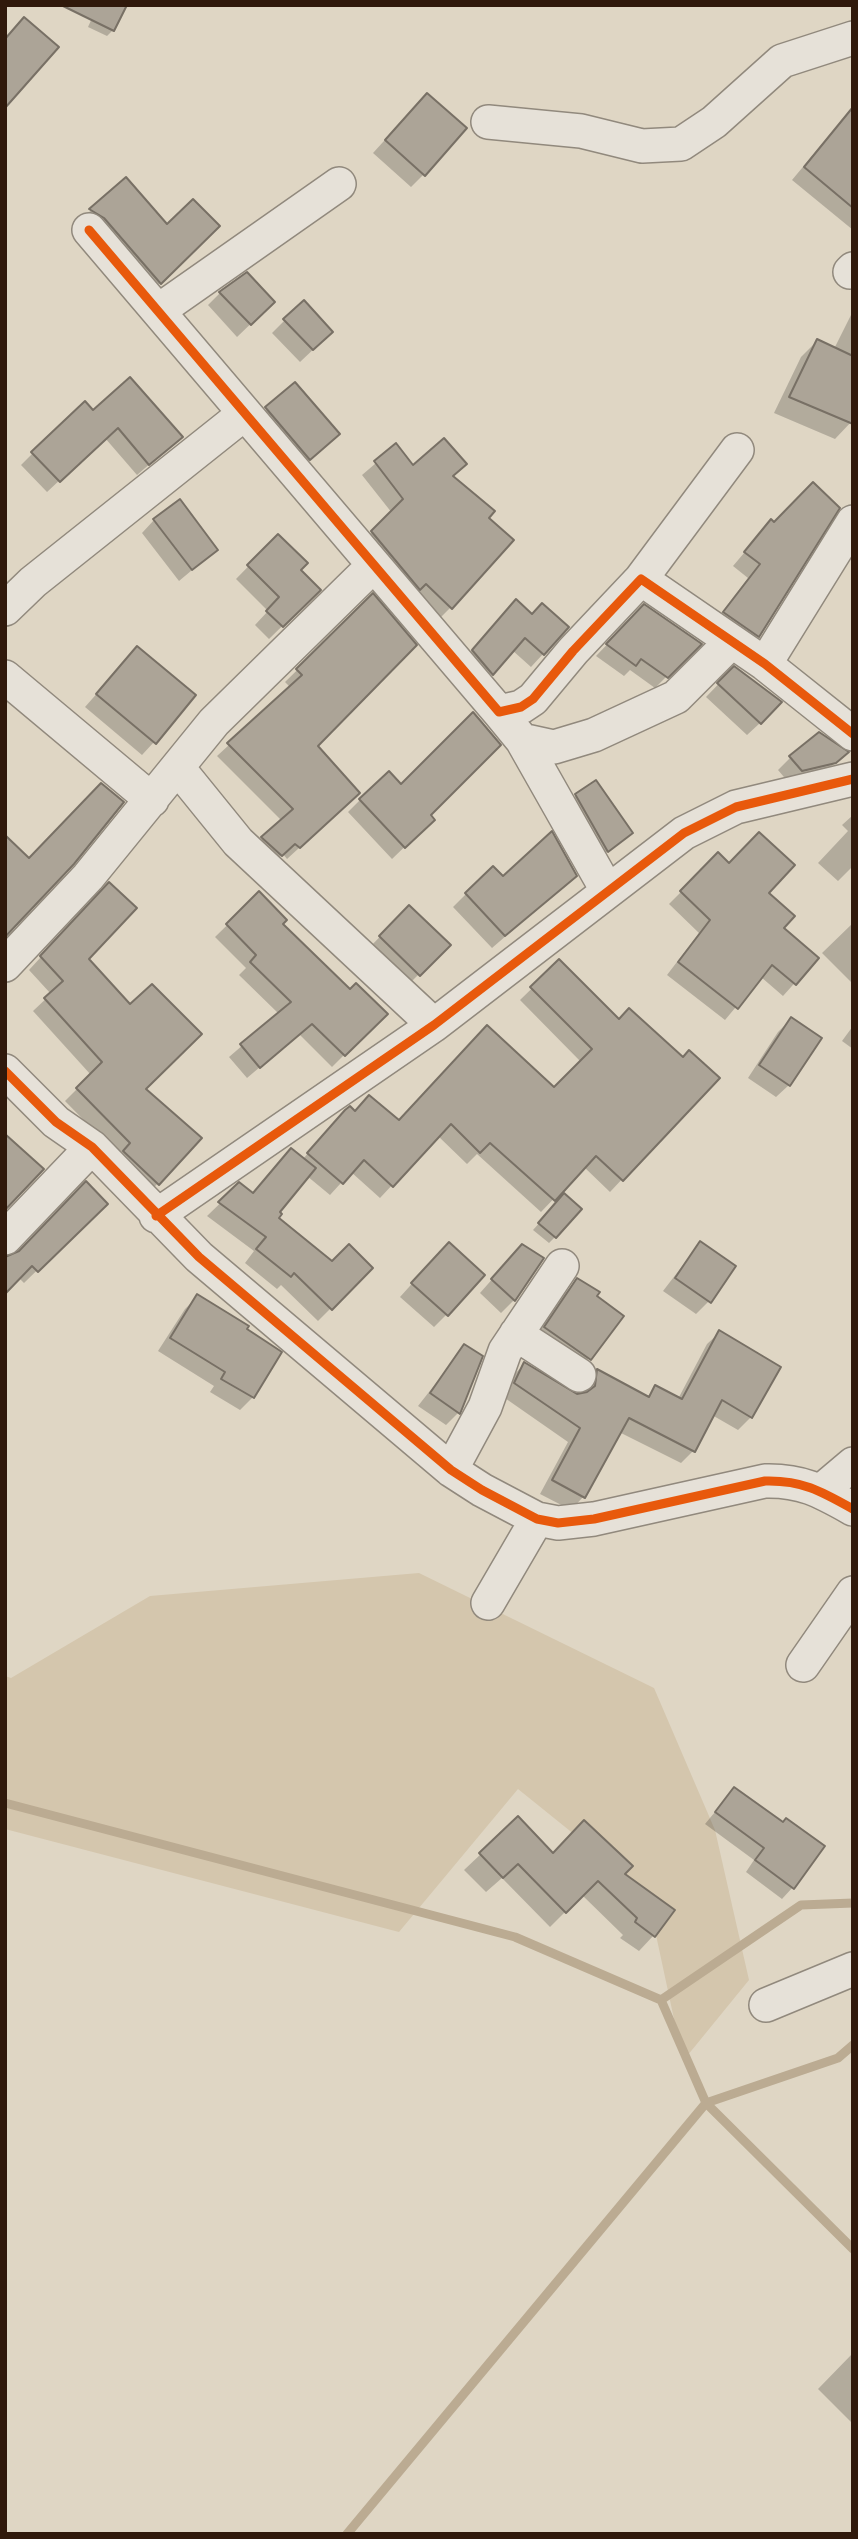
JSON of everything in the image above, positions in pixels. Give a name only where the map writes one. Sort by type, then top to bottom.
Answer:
[{"type":"street","points":[[488,122],[581,131],[642,146],[681,144],[714,122],[782,61],[853,38]]},
{"type":"street","points":[[158,311],[339,184]]},
{"type":"street","points":[[89,230],[522,740],[607,890]]},
{"type":"street","points":[[5,609],[33,582],[244,414]]},
{"type":"street","points":[[499,712],[521,707],[533,699],[573,651],[641,579],[737,450]]},
{"type":"street","points":[[765,664],[853,522]]},
{"type":"street","points":[[5,965],[88,877],[214,722],[373,566]]},
{"type":"street","points":[[641,579],[765,664],[853,734]]},
{"type":"street","points":[[522,740],[554,747],[594,735],[646,712],[676,697],[731,642]]},
{"type":"street","points":[[5,677],[152,800]]},
{"type":"street","points":[[178,768],[238,842],[434,1025]]},
{"type":"street","points":[[156,1216],[434,1025],[684,833],[736,807],[853,779]]},
{"type":"street","points":[[5,1071],[56,1122],[92,1147],[199,1258],[451,1470],[537,1519],[558,1522],[594,1519],[765,1481],[792,1480],[821,1491],[853,1509]]},
{"type":"street","points":[[5,1238],[92,1147]]},
{"type":"street","points":[[451,1470],[485,1407],[505,1351],[562,1266]]},
{"type":"street","points":[[516,1334],[579,1376]]},
{"type":"street","points":[[821,1491],[853,1464]]},
{"type":"street","points":[[488,1603],[537,1519]]},
{"type":"street","points":[[803,1665],[853,1593]]},
{"type":"street","points":[[766,2005],[853,1969]]},
{"type":"shaded area","points":[[419,1573],[654,1688],[715,1830],[749,1980],[683,2061],[647,1893],[518,1789],[399,1932],[5,1829],[5,1676],[11,1678],[150,1596]]},
{"type":"building","points":[[61,5],[127,5],[114,31]]},
{"type":"building","points":[[24,17],[59,47],[5,108],[5,39]]},
{"type":"building","points":[[427,93],[467,128],[425,176],[385,140]]},
{"type":"building","points":[[853,107],[853,208],[804,167]]},
{"type":"building","points":[[126,177],[167,224],[193,199],[220,226],[161,284],[104,218],[89,209]]},
{"type":"building","points":[[247,272],[275,302],[251,325],[219,292]]},
{"type":"building","points":[[304,300],[333,332],[313,350],[283,319]]},
{"type":"building","points":[[817,339],[853,356],[853,424],[789,397]]},
{"type":"building","points":[[130,377],[183,437],[149,465],[118,428],[60,482],[31,452],[85,401],[93,410]]},
{"type":"building","points":[[295,382],[340,434],[310,460],[265,407]]},
{"type":"building","points":[[444,438],[467,464],[453,476],[495,511],[489,518],[514,540],[452,609],[426,584],[420,590],[371,531],[403,499],[374,461],[396,443],[413,465]]},
{"type":"building","points":[[813,482],[840,508],[759,637],[723,612],[760,564],[744,552],[771,519],[774,522]]},
{"type":"building","points":[[180,499],[218,550],[192,570],[153,519]]},
{"type":"building","points":[[278,534],[308,563],[301,570],[321,590],[283,627],[266,611],[279,597],[247,565]]},
{"type":"building","points":[[373,593],[417,645],[318,746],[360,793],[300,848],[295,844],[282,856],[261,837],[293,809],[227,743],[302,675],[296,669]]},
{"type":"building","points":[[516,599],[532,614],[542,603],[569,627],[544,655],[525,638],[493,675],[472,650]]},
{"type":"building","points":[[644,604],[702,644],[668,678],[641,659],[636,666],[606,644]]},
{"type":"building","points":[[137,646],[196,695],[156,744],[96,694]]},
{"type":"building","points":[[734,666],[782,702],[761,724],[717,683]]},
{"type":"building","points":[[473,712],[501,745],[431,815],[435,820],[405,848],[359,799],[389,771],[401,784]]},
{"type":"building","points":[[819,732],[849,752],[836,763],[802,771],[789,756]]},
{"type":"building","points":[[596,780],[633,833],[608,852],[575,794]]},
{"type":"building","points":[[101,783],[124,802],[74,864],[5,937],[5,835],[29,858]]},
{"type":"building","points":[[552,831],[577,876],[505,936],[465,893],[493,866],[503,876]]},
{"type":"building","points":[[759,832],[795,865],[769,893],[795,916],[784,928],[819,958],[796,985],[772,965],[738,1009],[678,962],[710,920],[680,891],[718,852],[729,863]]},
{"type":"building","points":[[109,882],[137,908],[89,959],[130,1004],[152,984],[202,1034],[146,1089],[202,1138],[159,1185],[123,1151],[130,1143],[76,1088],[102,1062],[44,998],[63,981],[40,956]]},
{"type":"building","points":[[259,891],[287,920],[283,924],[350,989],[356,983],[388,1014],[345,1056],[312,1024],[260,1068],[240,1044],[291,1002],[250,962],[256,955],[226,924]]},
{"type":"building","points":[[409,905],[451,945],[420,976],[379,936]]},
{"type":"building","points":[[559,959],[619,1019],[629,1008],[683,1057],[689,1050],[720,1078],[623,1181],[596,1156],[555,1201],[490,1143],[480,1153],[451,1124],[393,1187],[364,1160],[343,1184],[307,1153],[345,1110],[350,1106],[355,1111],[369,1095],[399,1120],[487,1025],[554,1087],[592,1049],[530,987]]},
{"type":"building","points":[[791,1017],[822,1038],[790,1086],[759,1065]]},
{"type":"building","points":[[5,1134],[44,1169],[5,1210]]},
{"type":"building","points":[[291,1148],[316,1168],[280,1212],[282,1214],[279,1218],[332,1261],[349,1244],[373,1268],[332,1310],[294,1273],[291,1277],[256,1249],[266,1237],[218,1202],[239,1182],[253,1193]]},
{"type":"building","points":[[86,1181],[108,1204],[38,1272],[32,1266],[5,1294],[5,1257],[19,1251]]},
{"type":"building","points":[[564,1193],[582,1209],[556,1238],[538,1223]]},
{"type":"building","points":[[700,1241],[736,1266],[711,1303],[675,1278]]},
{"type":"building","points":[[449,1242],[485,1275],[448,1316],[411,1283]]},
{"type":"building","points":[[522,1244],[544,1258],[515,1301],[491,1279]]},
{"type":"building","points":[[577,1278],[600,1292],[597,1296],[624,1316],[591,1360],[544,1327]]},
{"type":"building","points":[[197,1294],[249,1326],[247,1329],[282,1352],[254,1398],[221,1379],[225,1372],[170,1338]]},
{"type":"building","points":[[719,1330],[781,1367],[752,1418],[722,1400],[695,1452],[629,1418],[585,1498],[552,1480],[580,1428],[514,1383],[524,1362],[577,1394],[587,1392],[595,1386],[597,1369],[649,1397],[655,1385],[682,1399]]},
{"type":"building","points":[[464,1344],[483,1356],[460,1414],[430,1393]]},
{"type":"building","points":[[734,1787],[783,1822],[786,1818],[825,1846],[794,1889],[755,1860],[764,1848],[715,1812]]},
{"type":"building","points":[[518,1816],[553,1853],[584,1820],[633,1866],[625,1874],[675,1910],[655,1937],[635,1922],[637,1918],[598,1881],[566,1913],[518,1864],[503,1878],[479,1853]]},
{"type":"waterway","points":[[5,1803],[515,1937],[661,2000],[706,2103],[853,2249]]},
{"type":"waterway","points":[[661,2000],[801,1905],[853,1903]]},
{"type":"waterway","points":[[347,2534],[706,2103],[838,2058],[853,2045]]},
{"type":"cycle path","points":[[89,230],[499,712],[521,707],[533,699],[573,651],[641,579],[765,664],[853,734]]},
{"type":"cycle path","points":[[156,1216],[434,1025],[684,833],[736,807],[853,779]]},
{"type":"cycle path","points":[[5,1071],[56,1122],[92,1147],[199,1257],[451,1470],[537,1519],[558,1523],[594,1519],[765,1481],[790,1482],[811,1488],[853,1509]]}]
